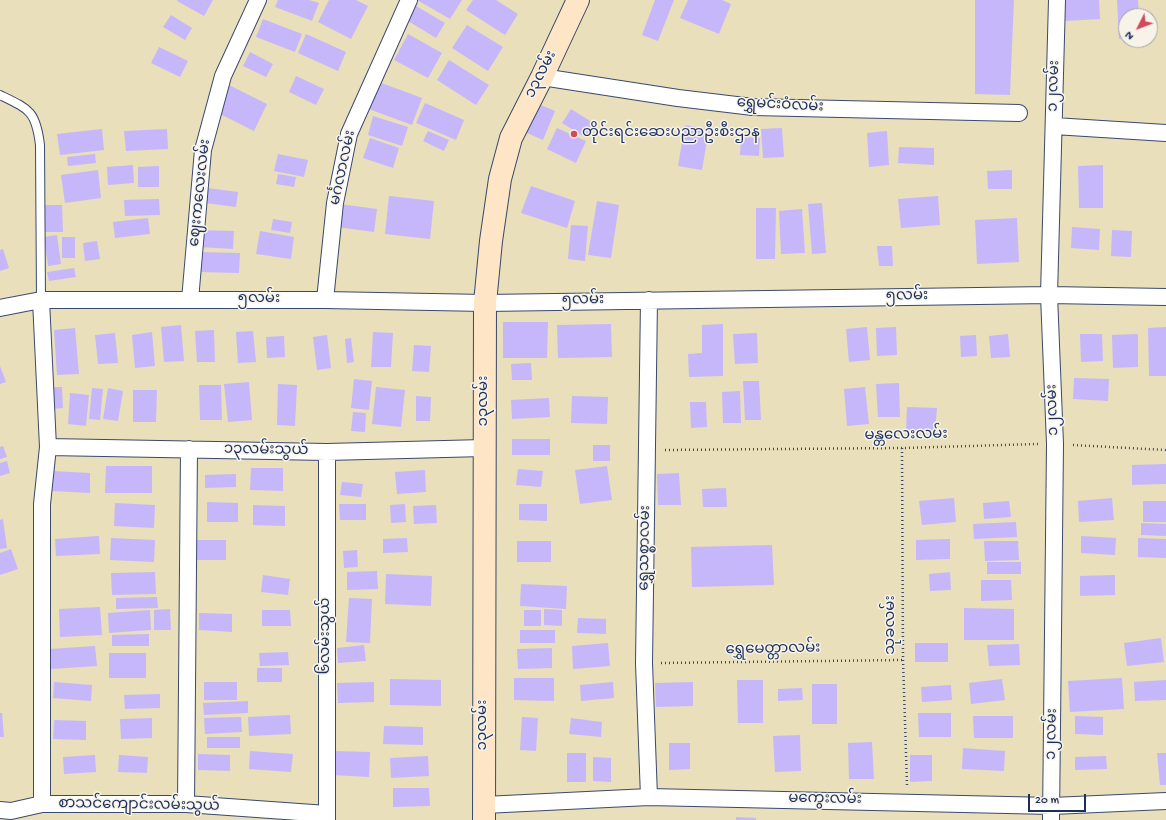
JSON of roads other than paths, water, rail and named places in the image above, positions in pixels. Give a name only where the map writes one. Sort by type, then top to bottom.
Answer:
[{"type":"street","name":"ဈေးကလေးလမ်း","points":[[190,300],[203,150],[223,76],[258,0]]},
{"type":"street","name":"မင်္ဂလာလမ်း","points":[[325,300],[335,203],[349,134],[409,0]]},
{"type":"street","name":"၁၃လမ်း","points":[[484,812],[485,303],[498,195],[511,138],[542,77],[578,0]]},
{"type":"street","name":"၁၂လမ်း","points":[[1051,813],[1055,444],[1049,295],[1057,0]]},
{"type":"street","name":"ရွှေမင်းဝံလမ်း","points":[[542,77],[678,98],[753,107],[1019,113]]},
{"type":"street","points":[[1054,126],[1166,133]]},
{"type":"street","name":"၅လမ်း","points":[[0,308],[42,300],[325,300],[485,303],[1049,295],[1166,296]]},
{"type":"street","points":[[42,300],[48,447],[42,504],[42,804]]},
{"type":"street","name":"ရွှေသစ္စာလမ်း","points":[[649,300],[644,663],[649,797]]},
{"type":"street","name":"၁၃လမ်းသွယ်","points":[[48,447],[327,452],[484,448]]},
{"type":"street","points":[[186,804],[189,449]]},
{"type":"street","name":"၆လမ်းသွယ်","points":[[327,452],[327,817]]},
{"type":"street","name":"မကွေးလမ်း","points":[[484,812],[649,797],[908,802],[1051,813],[1166,801]]},
{"type":"street","name":"စာသင်ကျောင်းလမ်းသွယ်","points":[[0,810],[11,811],[42,804],[186,804],[327,817]]},
{"type":"lane","points":[[0,95],[27,109],[34,117],[38,129],[40,145],[42,300]]},
{"type":"place","name":"တိုင်းရင်းဆေးပညာဦးစီးဌာန","points":[[574,134]]}]
